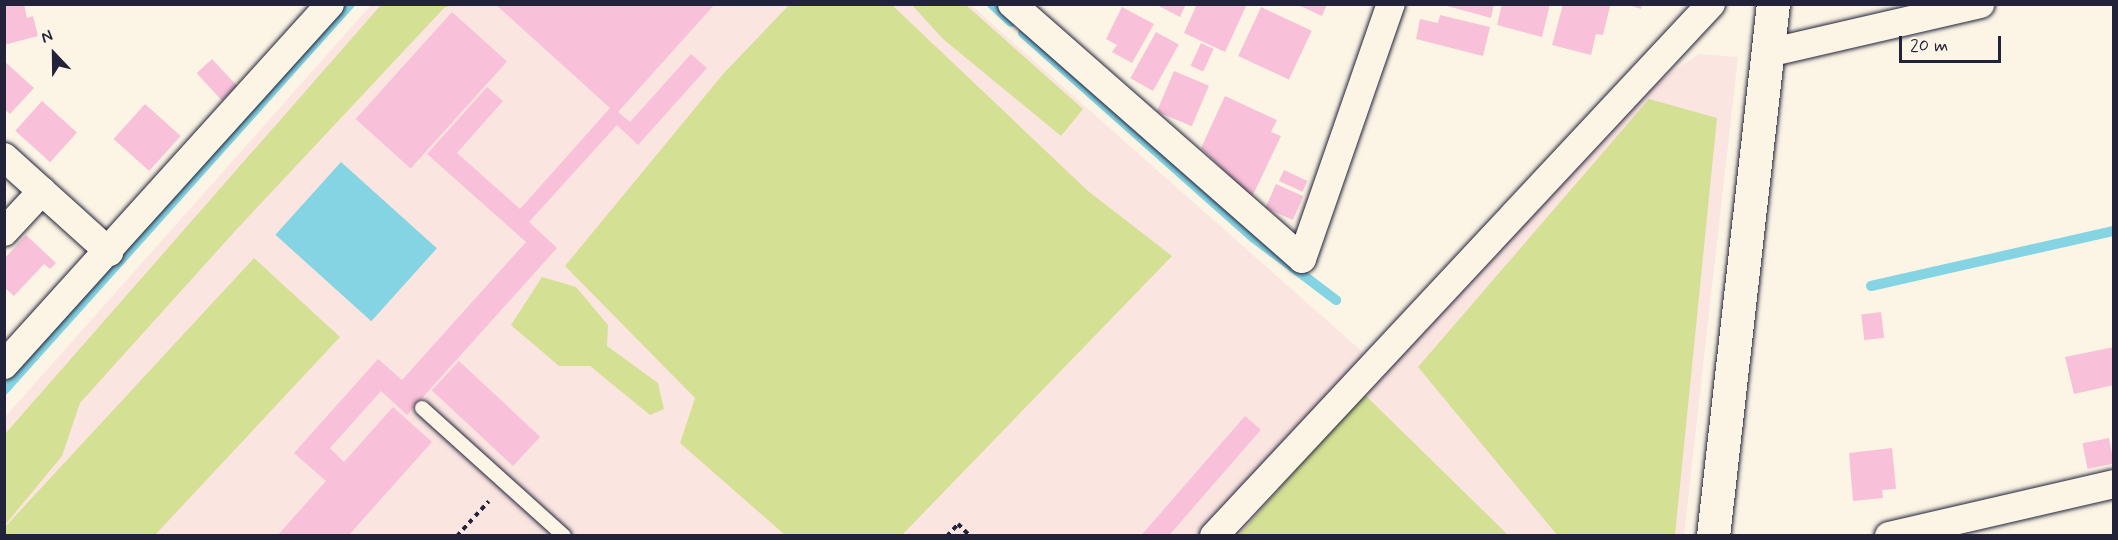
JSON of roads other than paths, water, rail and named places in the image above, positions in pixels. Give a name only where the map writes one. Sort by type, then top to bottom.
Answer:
[{"type":"street","points":[[4,365],[110,252],[330,4]]},
{"type":"street","points":[[1012,4],[1302,259],[1390,4]]},
{"type":"street","points":[[1214,536],[1711,4]]},
{"type":"street","points":[[1713,536],[1773,4]]},
{"type":"street","points":[[1768,53],[1980,4]]},
{"type":"street","points":[[4,157],[110,252]]},
{"type":"street","points":[[4,232],[42,191]]},
{"type":"street","points":[[1889,536],[2114,484]]},
{"type":"lane","points":[[422,408],[564,536]]},
{"type":"water","points":[[341,162],[437,248],[371,321],[275,235]]},
{"type":"waterway","points":[[4,390],[350,4]]},
{"type":"waterway","points":[[992,4],[1011,22]]},
{"type":"waterway","points":[[1023,33],[1254,238],[1336,300]]},
{"type":"waterway","points":[[1871,286],[2114,231]]}]
